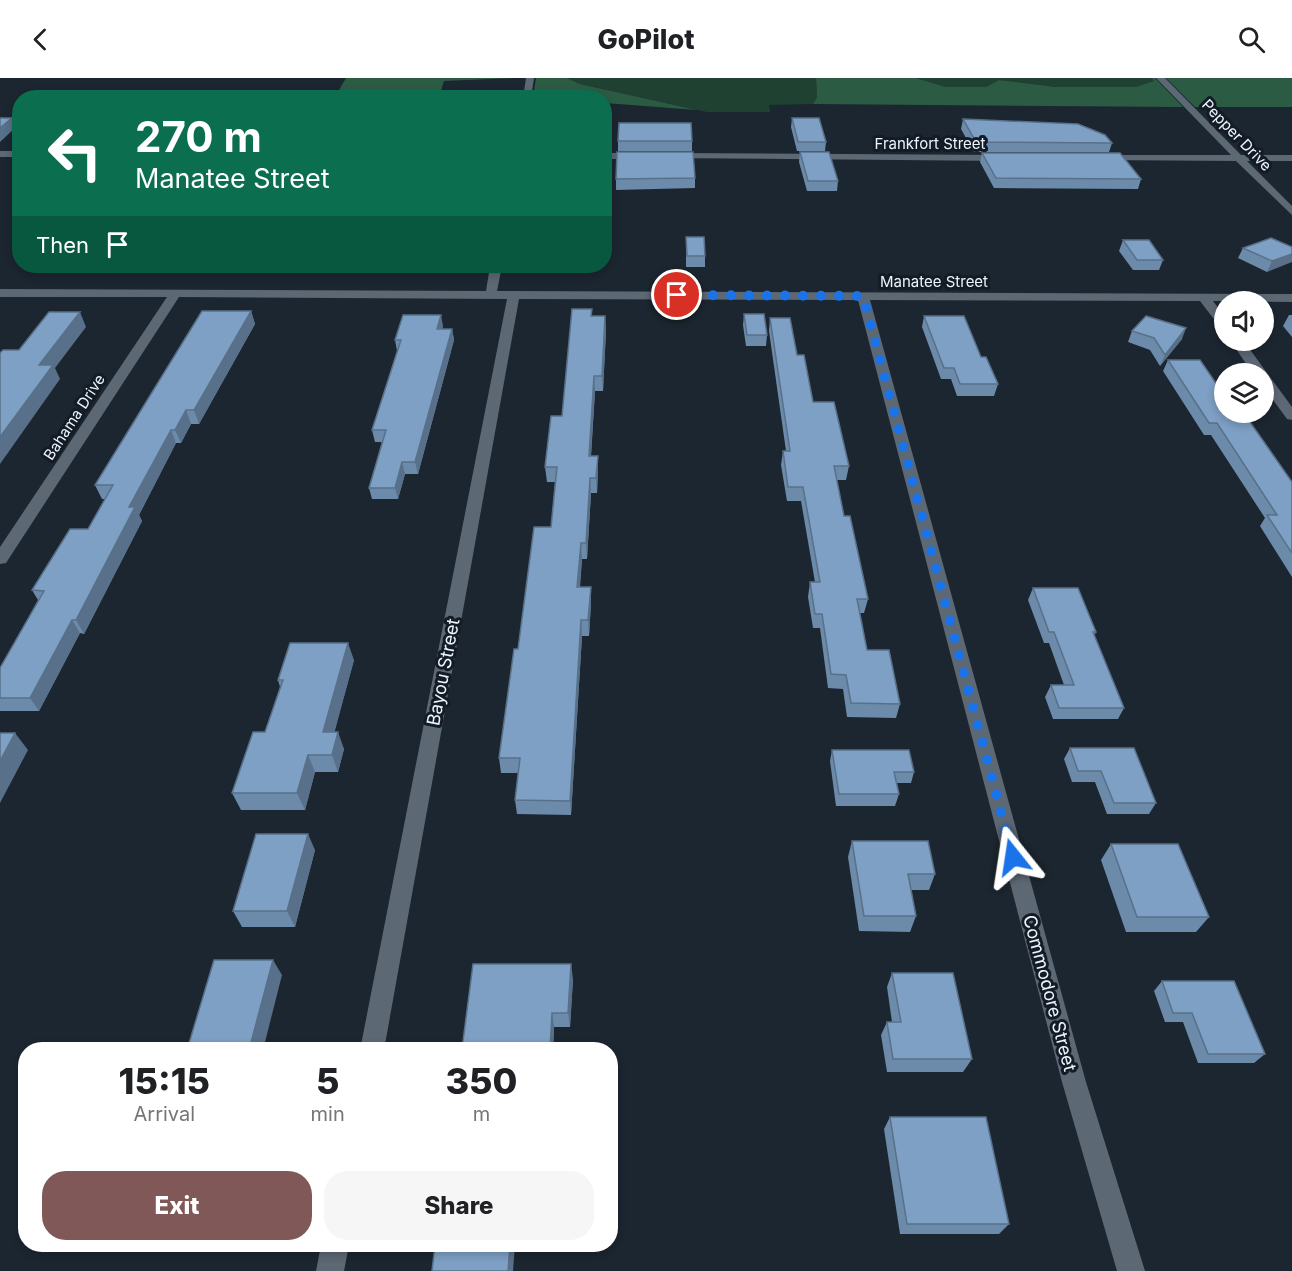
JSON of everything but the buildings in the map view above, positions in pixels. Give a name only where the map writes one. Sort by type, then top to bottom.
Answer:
[{"type":"street","name":"Pepper Drive","points":[[1160,78],[1292,212]]},
{"type":"street","points":[[612,156],[649,156]]},
{"type":"street","name":"Frankfort Street","points":[[660,156],[1020,158]]},
{"type":"street","points":[[1090,158],[1292,158]]},
{"type":"street","points":[[491,294],[495,273]]},
{"type":"street","name":"Manatee Street","points":[[0,293],[1292,298]]},
{"type":"street","name":"Bahama Drive","points":[[0,558],[175,294]]},
{"type":"street","name":"Bayou Street","points":[[374,1042],[514,294]]},
{"type":"street","name":"Commodore Street","points":[[863,296],[1074,1082],[1131,1271]]},
{"type":"street","points":[[1204,298],[1214,311]]},
{"type":"street","points":[[1274,391],[1292,416]]},
{"type":"street","points":[[330,1271],[334,1252]]},
{"type":"green space","points":[[346,78],[513,78],[444,81],[441,90],[339,90]]},
{"type":"green space","points":[[536,78],[567,78],[580,84],[607,90],[534,90]]},
{"type":"green space","points":[[567,78],[816,78],[817,97],[813,104],[769,105],[770,112],[707,112],[580,84]]},
{"type":"green space","points":[[816,78],[916,78],[946,87],[986,87],[999,80],[1056,87],[1136,87],[1154,81],[1152,78],[1155,78],[1183,107],[813,104],[817,97]]},
{"type":"green space","points":[[916,78],[1152,78],[1155,81],[1136,87],[1056,87],[999,80],[986,87],[946,87]]},
{"type":"green space","points":[[1166,78],[1292,78],[1292,107],[1195,107]]},
{"type":"green space","points":[[612,91],[697,110],[612,104]]},
{"type":"route","points":[[677,295],[863,296],[891,408],[1013,857]]}]
